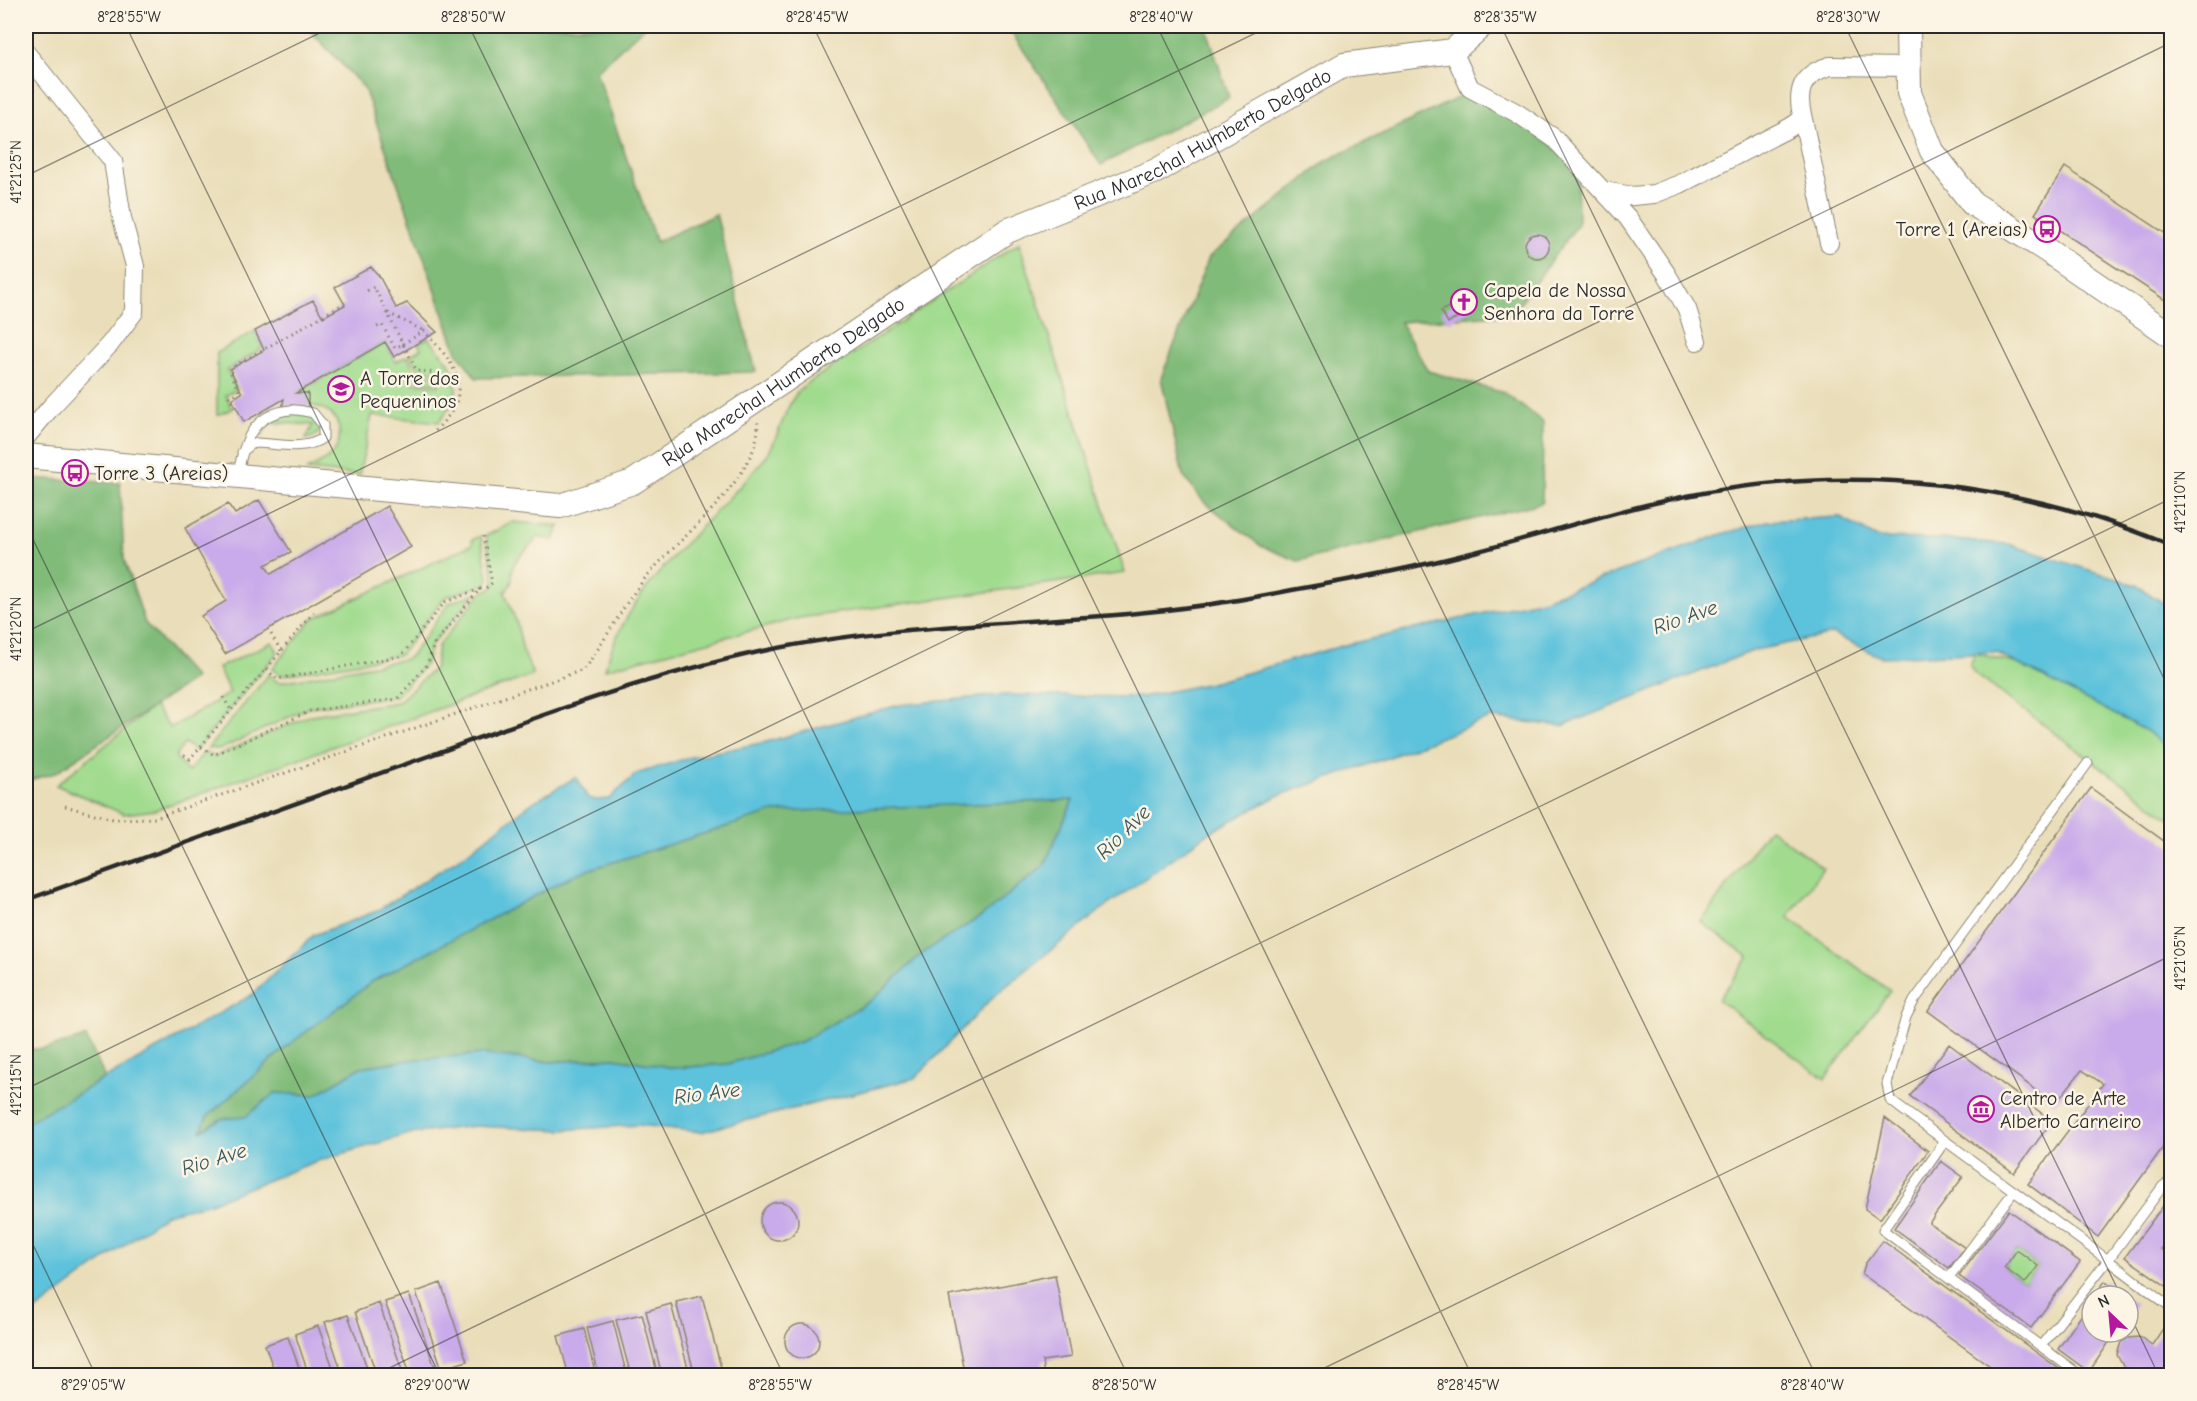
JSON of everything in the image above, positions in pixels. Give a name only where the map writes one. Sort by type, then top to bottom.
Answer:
[{"type":"street","points":[[1481,26],[1454,51],[1470,88],[1517,113],[1554,138],[1628,218],[1666,273],[1687,309],[1697,341]]},
{"type":"street","points":[[1908,26],[1909,93],[1932,151],[1972,203],[2058,257],[2172,336]]},
{"type":"street","name":"Rua Marechal Humberto Delgado","points":[[26,456],[560,506],[633,482],[1007,231],[1156,171],[1344,65],[1454,51]]},
{"type":"street","points":[[26,53],[113,161],[122,218],[135,266],[135,289],[134,312],[110,344],[26,437]]},
{"type":"street","points":[[1829,243],[1798,96],[1804,84],[1815,72],[1830,66],[1909,67]]},
{"type":"street","points":[[1603,191],[1633,196],[1654,194],[1680,184],[1751,149],[1803,120]]},
{"type":"lane","points":[[238,476],[242,452],[244,443],[256,426],[274,414],[291,409],[313,413],[323,425],[323,438],[314,444],[303,446],[257,443],[242,452]]},
{"type":"lane","points":[[2088,764],[1914,1001],[1906,1017],[1887,1084],[1890,1100],[2172,1308]]},
{"type":"lane","points":[[1945,1141],[1883,1230],[2081,1376]]},
{"type":"lane","points":[[2041,1346],[2163,1186],[2172,1180]]},
{"type":"lane","points":[[1949,1278],[2014,1191]]},
{"type":"path","points":[[367,291],[374,286],[417,371],[415,383]]},
{"type":"path","points":[[234,408],[229,397],[239,392],[229,369],[345,303]]},
{"type":"path","points":[[388,313],[424,332],[448,358],[458,383],[459,396],[454,411],[433,434]]},
{"type":"path","points":[[377,327],[382,325],[395,348],[424,332]]},
{"type":"path","points":[[417,371],[449,376],[458,383]]},
{"type":"path","points":[[65,806],[113,819],[155,818],[583,670],[600,649],[640,584],[741,475],[754,447],[758,423],[747,405]]},
{"type":"path","points":[[266,669],[278,679],[401,656],[445,602],[487,587],[492,583],[483,536]]},
{"type":"path","points":[[201,747],[214,755],[310,711],[397,699],[428,665],[434,644],[480,589]]},
{"type":"path","points":[[184,755],[190,759],[201,747],[316,610]]},
{"type":"path","points":[[271,634],[281,651]]},
{"type":"path","points":[[223,697],[231,710]]},
{"type":"green space","points":[[306,26],[645,26],[596,71],[656,242],[716,214],[756,372],[476,378],[457,352],[364,88]]},
{"type":"green space","points":[[1007,26],[1206,26],[1229,98],[1101,165]]},
{"type":"green space","points":[[1470,92],[1516,116],[1577,166],[1578,224],[1512,314],[1400,322],[1428,371],[1504,393],[1543,422],[1542,503],[1298,561],[1261,546],[1204,502],[1183,476],[1161,378],[1209,257],[1326,161]]},
{"type":"green space","points":[[1019,243],[1125,573],[799,618],[605,669],[617,637],[632,608],[673,556],[765,458],[797,393],[815,378]]},
{"type":"green space","points":[[255,331],[263,348],[227,370],[237,389],[226,395],[232,409],[217,415],[217,353]]},
{"type":"green space","points":[[428,338],[448,361],[456,379],[447,373],[419,369],[410,355],[421,349],[418,343]]},
{"type":"green space","points":[[385,342],[396,362],[407,356],[415,370],[413,383],[439,386],[439,383],[418,381],[419,374],[434,375],[452,381],[456,386],[456,393],[447,411],[439,422],[372,415],[359,475],[307,470],[331,455],[338,444],[339,431],[331,414],[308,404],[308,393],[296,393]]},
{"type":"green space","points":[[293,412],[311,414],[320,429],[316,435],[306,439],[313,425],[270,422],[262,435],[259,433],[257,429],[268,420],[292,415]]},
{"type":"green space","points":[[26,478],[120,483],[124,559],[145,623],[195,678],[55,773],[26,781]]},
{"type":"green space","points":[[513,522],[559,526],[554,540],[537,537],[519,557],[514,564],[511,584],[505,592],[517,624],[523,651],[533,675],[155,810],[124,814],[56,785],[154,706],[170,728],[230,693],[218,668],[272,642],[278,652],[195,751],[185,743],[175,756],[188,772],[205,752],[214,757],[311,715],[398,702],[435,668],[438,646],[482,592],[495,585],[486,536]]},
{"type":"green space","points":[[481,536],[487,584],[445,597],[400,655],[284,675],[272,669],[312,619],[473,544],[472,540]]},
{"type":"green space","points":[[476,593],[431,645],[426,664],[396,696],[310,707],[221,749],[208,748],[269,674],[276,681],[281,682],[406,659],[411,656],[449,603]]},
{"type":"green space","points":[[1975,653],[2018,664],[2147,731],[2171,752],[2171,819],[1974,673],[1970,666]]},
{"type":"green space","points":[[1073,800],[1044,866],[982,916],[924,952],[872,1000],[803,1041],[728,1064],[675,1068],[614,1058],[550,1062],[482,1054],[361,1067],[315,1095],[275,1093],[245,1117],[221,1119],[200,1132],[207,1117],[285,1048],[373,981],[578,873],[773,812]]},
{"type":"green space","points":[[1769,828],[1823,868],[1788,917],[1890,991],[1825,1079],[1718,1000],[1749,957],[1701,922]]},
{"type":"green space","points":[[86,1037],[105,1078],[26,1124],[26,1049],[44,1049]]},
{"type":"green space","points":[[2017,1250],[2038,1266],[2025,1283],[2004,1268]]},
{"type":"water","name":"Rio Ave","points":[[1839,517],[1877,538],[1939,539],[2008,544],[2136,585],[2171,608],[2171,752],[2147,731],[1995,652],[1881,657],[1833,634],[1755,650],[1562,726],[1490,718],[1387,758],[1277,796],[1207,834],[1101,910],[994,996],[915,1078],[701,1132],[639,1125],[561,1130],[474,1126],[409,1134],[314,1162],[210,1203],[166,1214],[26,1318],[26,1123],[252,995],[314,935],[377,911],[463,856],[533,802],[576,777],[588,798],[609,799],[636,774],[691,757],[766,742],[899,705],[1001,695],[1141,697],[1211,683],[1345,645],[1542,600],[1722,534],[1768,521]],"holes":[[[1073,800],[1044,866],[982,916],[924,952],[872,1000],[803,1041],[728,1064],[675,1068],[614,1058],[550,1062],[482,1054],[361,1067],[315,1095],[275,1093],[245,1117],[221,1119],[201,1131],[207,1117],[285,1048],[373,981],[578,873],[773,812]]]},
{"type":"building","points":[[2065,167],[2172,238],[2172,297],[2168,302],[2035,214]]},
{"type":"building","points":[[1537,234],[1546,237],[1549,246],[1546,255],[1537,258],[1528,255],[1525,246],[1528,237]]},
{"type":"building","points":[[371,267],[379,276],[396,308],[407,303],[437,332],[394,357],[385,342],[296,393],[308,393],[308,409],[282,409],[284,399],[244,422],[232,399],[242,393],[230,369],[264,350],[255,331],[313,300],[323,317],[345,305],[335,287]]},
{"type":"building","name":"Capela de Nossa Senhora da Torre","points":[[1467,296],[1474,308],[1448,323],[1441,311]]},
{"type":"building","points":[[259,500],[291,552],[265,565],[271,574],[387,506],[411,547],[225,654],[201,616],[226,601],[185,528],[228,504],[235,514]]},
{"type":"building","points":[[2091,788],[2172,847],[2172,1150],[2164,1146],[2098,1237],[2028,1184],[2103,1084],[2082,1070],[2055,1104],[1928,1011]]},
{"type":"building","name":"Centro de Arte Alberto Carneiro","points":[[1949,1044],[2052,1121],[2014,1173],[1910,1096]]},
{"type":"building","points":[[1885,1118],[1928,1151],[1880,1219],[1865,1209]]},
{"type":"building","points":[[1941,1161],[1963,1177],[1929,1223],[1965,1248],[1949,1268],[1894,1228]]},
{"type":"building","points":[[2172,1194],[2172,1235],[2161,1249],[2172,1257],[2172,1290],[2125,1257]]},
{"type":"building","points":[[779,1202],[793,1207],[798,1221],[793,1235],[779,1240],[765,1235],[760,1221],[765,1207]]},
{"type":"building","points":[[2009,1210],[2080,1262],[2031,1328],[1959,1276]],"holes":[[[2017,1250],[2038,1266],[2025,1283],[2004,1268]]]},
{"type":"building","points":[[1883,1241],[2069,1376],[2004,1376],[1862,1274],[1865,1264]]},
{"type":"building","points":[[1055,1275],[1071,1357],[1042,1361],[1044,1376],[965,1376],[949,1296]]},
{"type":"building","points":[[441,1283],[467,1361],[442,1369],[416,1292]]},
{"type":"building","points":[[409,1294],[438,1376],[411,1376],[385,1302]]},
{"type":"building","points":[[702,1296],[723,1375],[719,1376],[695,1376],[676,1302]]},
{"type":"building","points":[[379,1303],[404,1376],[377,1376],[355,1312]]},
{"type":"building","points":[[671,1304],[690,1376],[662,1376],[646,1311]]},
{"type":"building","points":[[642,1314],[658,1376],[631,1376],[616,1320]]},
{"type":"building","points":[[348,1315],[370,1376],[343,1376],[325,1322]]},
{"type":"building","points":[[2080,1317],[2080,1344],[2108,1344],[2089,1372],[2058,1349]]},
{"type":"building","points":[[613,1321],[627,1376],[599,1376],[587,1328]]},
{"type":"building","points":[[802,1324],[814,1329],[819,1341],[814,1353],[802,1358],[790,1353],[785,1341],[790,1329]]},
{"type":"building","points":[[2166,1324],[2172,1329],[2172,1376],[2129,1376],[2131,1373],[2124,1368],[2117,1355],[2120,1344],[2140,1344],[2140,1337],[2152,1345]]},
{"type":"building","points":[[318,1326],[336,1376],[309,1376],[295,1334]]},
{"type":"building","points":[[584,1329],[596,1376],[569,1376],[558,1336]]},
{"type":"building","points":[[288,1337],[302,1376],[276,1376],[265,1345]]},
{"type":"railway","points":[[26,900],[556,711],[638,684],[721,661],[763,651],[853,636],[1148,612],[1251,598],[1423,565],[1643,506],[1703,493],[1762,484],[1822,480],[1882,480],[1941,485],[2000,494],[2059,507],[2116,524],[2172,546]]},
{"type":"place","name":"Torre 1 (Areias)","points":[[2047,229]]},
{"type":"place","name":"Capela de Nossa Senhora da Torre","points":[[1464,302]]},
{"type":"place","name":"A Torre dos Pequeninos","points":[[341,389]]},
{"type":"place","name":"Torre 3 (Areias)","points":[[75,473]]},
{"type":"place","name":"Centro de Arte Alberto Carneiro","points":[[1981,1109]]}]
